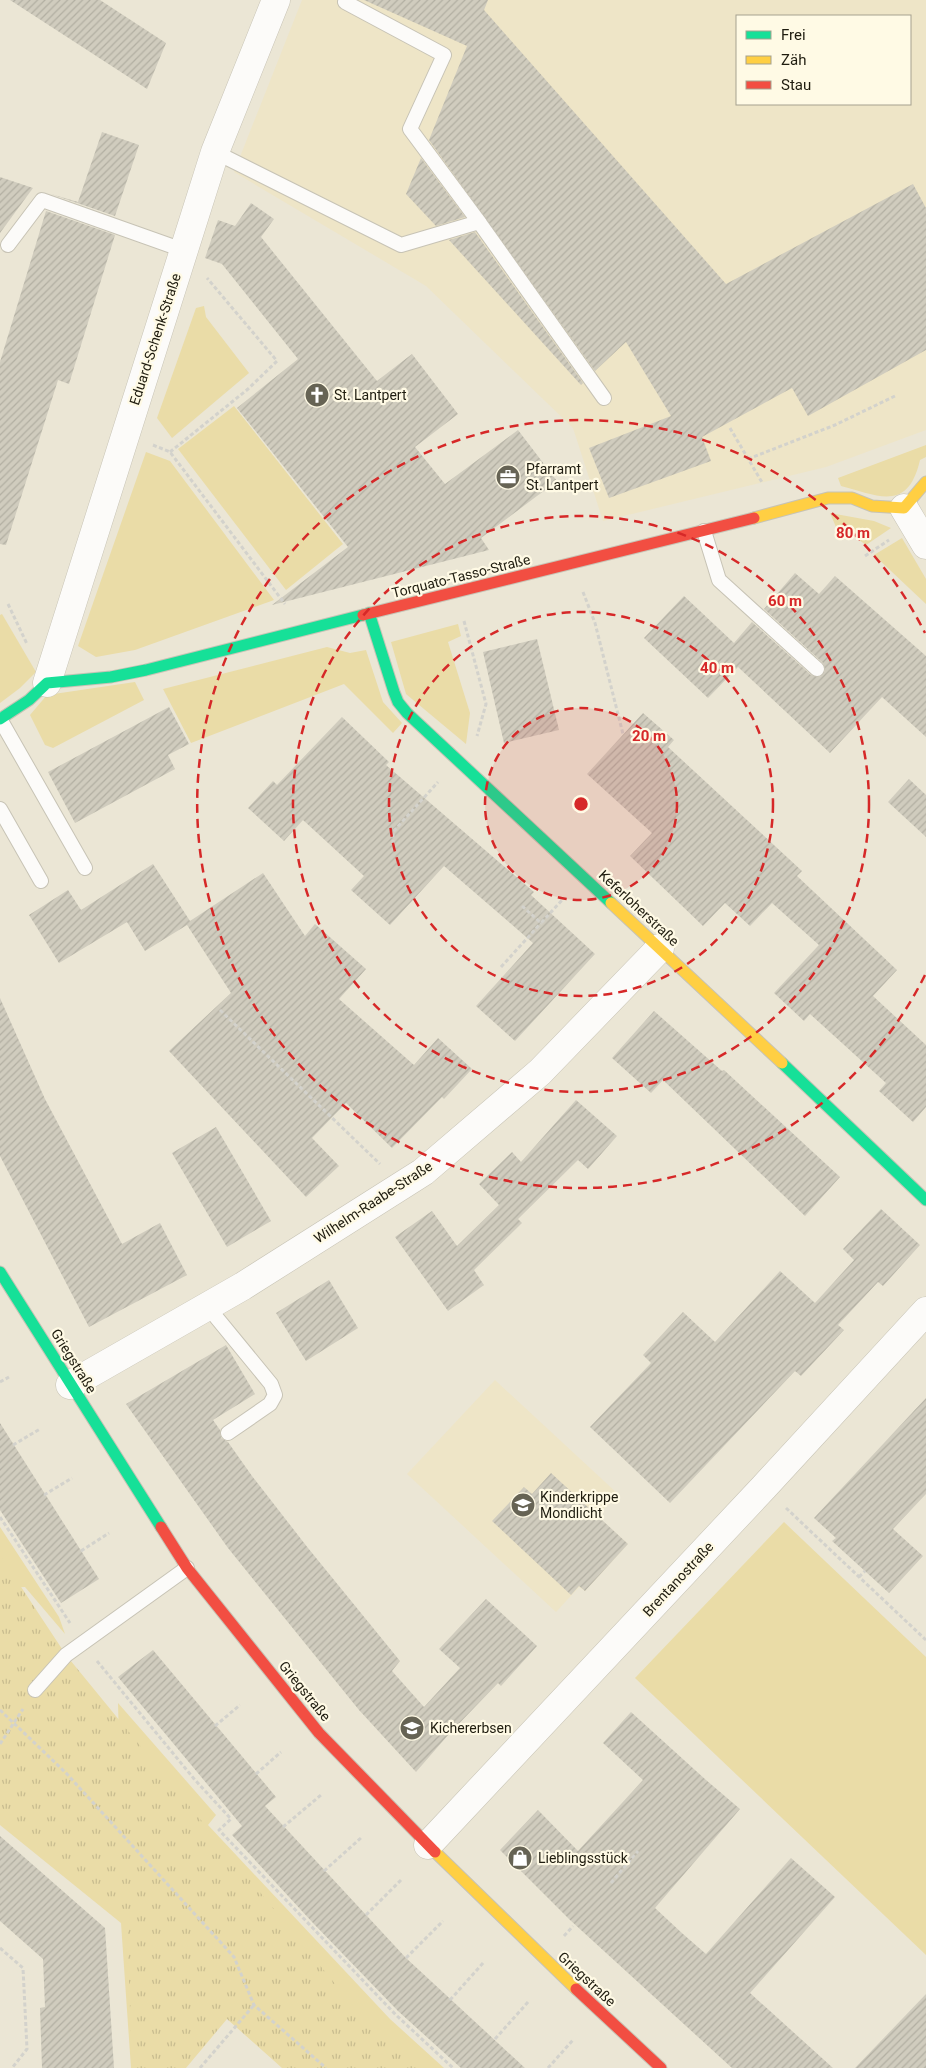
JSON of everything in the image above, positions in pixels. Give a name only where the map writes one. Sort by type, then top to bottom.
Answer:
[{"type":"street","name":"Eduard-Schenk-Straße","points":[[47,683],[215,152],[276,0]]},
{"type":"street","points":[[926,482],[904,508],[926,545]]},
{"type":"street","name":"Torquato-Tasso-Straße","points":[[47,683],[111,677],[146,670],[704,531],[828,498],[852,498],[872,506],[904,508]]},
{"type":"street","name":"Keferloherstraße","points":[[369,613],[398,702],[926,1200]]},
{"type":"street","points":[[0,719],[29,700],[47,683]]},
{"type":"street","name":"Wilhelm-Raabe-Straße","points":[[70,1384],[243,1286],[423,1172],[540,1072],[660,948]]},
{"type":"street","name":"Griegstraße","points":[[1,1275],[187,1568],[319,1733],[428,1845],[548,1963],[661,2068]]},
{"type":"street","name":"Brentanostraße","points":[[428,1845],[764,1487],[926,1311]]},
{"type":"lane","points":[[345,2],[444,55],[410,129],[479,222],[604,398]]},
{"type":"lane","points":[[215,152],[402,245],[479,222]]},
{"type":"lane","points":[[8,245],[42,200],[183,250]]},
{"type":"lane","points":[[704,531],[719,580],[817,669]]},
{"type":"lane","points":[[0,719],[85,868]]},
{"type":"lane","points":[[0,809],[41,880]]},
{"type":"lane","points":[[207,1306],[271,1384],[274,1395],[270,1404],[228,1433]]},
{"type":"lane","points":[[35,1690],[66,1655],[187,1568]]},
{"type":"path","points":[[170,452],[248,389],[277,361],[183,250]]},
{"type":"path","points":[[748,459],[835,425],[895,396]]},
{"type":"path","points":[[125,434],[170,452],[288,608]]},
{"type":"path","points":[[458,592],[486,704],[468,770]]},
{"type":"path","points":[[583,592],[595,623],[623,734]]},
{"type":"path","points":[[393,844],[393,832],[458,760]]},
{"type":"path","points":[[501,967],[584,877]]},
{"type":"path","points":[[522,906],[541,923]]},
{"type":"path","points":[[220,1010],[402,1185]]},
{"type":"path","points":[[0,1382],[9,1377]]},
{"type":"path","points":[[13,1445],[40,1429]]},
{"type":"path","points":[[44,1495],[72,1478]]},
{"type":"path","points":[[764,1487],[926,1640]]},
{"type":"path","points":[[0,1518],[83,1643],[195,1780],[231,1819],[218,1830],[396,2015],[453,2068]]},
{"type":"path","points":[[81,1550],[109,1533]]},
{"type":"path","points":[[859,1577],[865,1571]]},
{"type":"path","points":[[0,1744],[35,1690]]},
{"type":"path","points":[[215,1726],[240,1705]]},
{"type":"path","points":[[0,1710],[66,1773],[234,1957],[254,2005],[326,2068]]},
{"type":"path","points":[[145,1719],[149,1715]]},
{"type":"path","points":[[256,1774],[282,1752]]},
{"type":"path","points":[[284,1827],[321,1795]]},
{"type":"path","points":[[324,1871],[362,1837]]},
{"type":"path","points":[[611,1883],[638,1852]]},
{"type":"path","points":[[366,1915],[401,1880]]},
{"type":"path","points":[[406,1958],[443,1922]]},
{"type":"path","points":[[564,1936],[573,1926]]},
{"type":"path","points":[[0,1948],[23,1968],[26,2049],[12,2068]]},
{"type":"path","points":[[450,2000],[484,1962]]},
{"type":"path","points":[[495,2039],[529,2001]]},
{"type":"path","points":[[200,2068],[254,2005]]},
{"type":"path","points":[[548,2068],[573,2040]]},
{"type":"shaded area","points":[[302,0],[926,0],[926,430],[826,467],[603,521],[573,428],[426,286],[234,172]]},
{"type":"shaded area","name":"Kinderkrippe Mondlicht","points":[[495,1380],[618,1494],[597,1516],[628,1544],[585,1591],[579,1587],[556,1612],[407,1474]]},
{"type":"green space","points":[[204,306],[206,317],[249,373],[172,438],[157,418],[196,308]]},
{"type":"green space","points":[[234,406],[343,544],[286,590],[178,449]]},
{"type":"green space","points":[[926,445],[926,457],[920,460],[915,476],[908,487],[900,494],[880,496],[841,486],[838,478]]},
{"type":"green space","points":[[146,452],[170,461],[274,600],[135,650],[96,657],[78,646]]},
{"type":"green space","points":[[830,513],[874,521],[891,528],[866,545],[844,529],[836,527]]},
{"type":"green space","points":[[902,538],[926,579],[926,604],[874,555]]},
{"type":"green space","points":[[2,614],[36,672],[20,688],[0,703],[0,615]]},
{"type":"green space","points":[[458,624],[461,636],[448,642],[470,713],[466,744],[406,694],[391,642]]},
{"type":"green space","points":[[327,647],[350,653],[366,650],[383,702],[402,723],[393,733],[344,684],[191,743],[163,689]]},
{"type":"green space","points":[[135,682],[144,700],[53,748],[45,745],[30,715],[47,695]]},
{"type":"green space","points":[[784,1522],[926,1657],[926,1955],[635,1678]]},
{"type":"green space","points":[[0,1527],[59,1617],[65,1634],[25,1587],[0,1588]]},
{"type":"green space","points":[[0,1555],[66,1655],[354,2007],[425,2068],[282,2068],[227,2019],[186,2068],[132,2068],[127,1920],[0,1815]]},
{"type":"green space","points":[[118,1703],[216,1815],[208,1825],[390,2019],[444,2068],[397,2068],[119,1741]]},
{"type":"green space","points":[[0,1766],[136,1919],[150,2068],[131,2068],[121,1923],[0,1825]]},
{"type":"building","points":[[10,0],[100,0],[166,43],[147,89]]},
{"type":"building","points":[[364,0],[488,0],[484,10],[726,284],[913,184],[926,208],[926,350],[808,416],[792,388],[702,437],[711,461],[609,498],[589,448],[671,416],[626,342],[595,371],[429,140],[467,46]]},
{"type":"building","points":[[102,132],[139,145],[115,216],[51,194],[78,202]]},
{"type":"building","points":[[421,158],[465,217],[436,226],[406,194]]},
{"type":"building","points":[[0,177],[33,188],[0,233]]},
{"type":"building","points":[[251,203],[274,219],[261,237],[377,381],[412,354],[458,414],[415,447],[445,484],[518,430],[557,481],[481,538],[489,550],[272,605],[348,547],[237,408],[298,359],[222,264],[205,258],[218,220],[235,226]]},
{"type":"building","points":[[46,211],[115,235],[69,384],[58,380],[6,545],[0,544],[0,362]]},
{"type":"building","points":[[475,232],[583,383],[581,385],[449,240]]},
{"type":"building","points":[[795,573],[819,594],[835,576],[926,656],[926,737],[882,697],[830,753],[738,667],[708,698],[644,638],[684,596],[734,643],[752,622],[811,675],[820,677],[825,671],[823,663],[764,609]]},
{"type":"building","points":[[537,639],[559,730],[504,743],[483,652]]},
{"type":"building","points":[[169,707],[189,744],[168,755],[175,769],[75,823],[48,772]]},
{"type":"building","points":[[643,713],[674,740],[668,747],[802,871],[797,876],[897,970],[873,996],[926,1045],[926,1107],[913,1122],[879,1091],[886,1083],[810,1014],[804,1021],[774,993],[819,945],[772,903],[750,926],[725,903],[703,926],[630,856],[652,833],[587,774]]},
{"type":"building","points":[[342,717],[389,762],[386,765],[534,892],[531,895],[595,954],[515,1041],[476,1006],[533,943],[444,866],[390,925],[351,890],[364,876],[303,820],[284,841],[248,808],[273,781],[277,785]]},
{"type":"building","points":[[909,779],[926,795],[926,837],[888,802]]},
{"type":"building","points":[[153,864],[190,921],[263,873],[305,936],[315,924],[366,969],[339,999],[414,1065],[438,1038],[472,1069],[444,1099],[442,1097],[392,1148],[346,1103],[312,1138],[339,1166],[306,1197],[169,1051],[231,993],[187,925],[145,951],[127,922],[59,963],[29,915],[68,890],[81,910]]},
{"type":"building","points":[[0,998],[45,1099],[122,1244],[160,1223],[187,1275],[89,1327],[0,1156]]},
{"type":"building","points":[[654,1011],[722,1071],[724,1070],[840,1177],[805,1216],[663,1080],[651,1093],[612,1058]]},
{"type":"building","points":[[576,1100],[617,1136],[588,1169],[578,1160],[518,1219],[522,1223],[474,1270],[484,1285],[448,1311],[395,1237],[432,1211],[457,1246],[499,1205],[479,1184],[512,1152],[521,1162]]},
{"type":"building","points":[[216,1127],[271,1221],[227,1247],[172,1153]]},
{"type":"building","points":[[881,1209],[920,1245],[883,1286],[878,1282],[838,1325],[844,1330],[801,1376],[795,1371],[670,1503],[590,1427],[651,1363],[643,1355],[683,1312],[715,1342],[780,1271],[815,1303],[854,1260],[843,1249]]},
{"type":"building","points":[[329,1280],[358,1328],[306,1361],[276,1313]]},
{"type":"building","points":[[226,1345],[255,1394],[213,1420],[220,1430],[221,1438],[228,1442],[308,1548],[400,1661],[392,1671],[424,1707],[460,1668],[439,1649],[486,1599],[537,1646],[501,1686],[498,1683],[449,1734],[416,1772],[359,1710],[228,1548],[126,1404]]},
{"type":"building","points":[[926,1398],[926,1494],[893,1529],[923,1556],[889,1593],[832,1541],[836,1538],[814,1518]]},
{"type":"building","points":[[0,1423],[99,1579],[61,1603],[0,1510]]},
{"type":"building","points":[[551,1473],[628,1544],[585,1591],[579,1586],[571,1595],[492,1521],[524,1487],[532,1494]]},
{"type":"building","points":[[153,1650],[276,1797],[265,1806],[406,1958],[525,2068],[461,2068],[398,2011],[232,1835],[242,1826],[118,1677]]},
{"type":"building","points":[[631,1712],[740,1809],[655,1908],[683,1934],[706,1954],[791,1858],[835,1897],[750,1993],[833,2068],[732,2068],[570,1920],[500,1850],[538,1810],[578,1851],[643,1780],[603,1743]]},
{"type":"building","points":[[0,1836],[105,1928],[114,2068],[42,2068],[40,2008],[45,2007],[43,1959],[0,1921]]},
{"type":"building","points":[[926,1994],[926,2068],[855,2068]]},
{"type":"traffic: fast","points":[[369,613],[394,692],[398,702],[407,713],[611,903]]},
{"type":"traffic: fast","points":[[0,719],[29,700],[47,683],[111,677],[146,670],[363,615]]},
{"type":"traffic: fast","points":[[782,1063],[926,1200]]},
{"type":"traffic: fast","points":[[0,1272],[161,1527]]},
{"type":"traffic: slow","points":[[754,518],[828,498],[852,498],[872,506],[904,508],[926,482]]},
{"type":"traffic: slow","points":[[611,903],[782,1063]]},
{"type":"traffic: slow","points":[[435,1852],[576,1989]]},
{"type":"traffic: jam","points":[[363,615],[754,518]]},
{"type":"traffic: jam","points":[[161,1527],[187,1568],[319,1733],[435,1852]]},
{"type":"traffic: jam","points":[[576,1989],[661,2068]]},
{"type":"place","name":"St. Lantpert","points":[[317,395]]},
{"type":"place","name":"Pfarramt St. Lantpert","points":[[508,477]]},
{"type":"place","name":"Kinderkrippe Mondlicht","points":[[523,1505]]},
{"type":"place","name":"Kichererbsen","points":[[412,1728]]},
{"type":"place","name":"Lieblingsstück","points":[[520,1858]]}]
